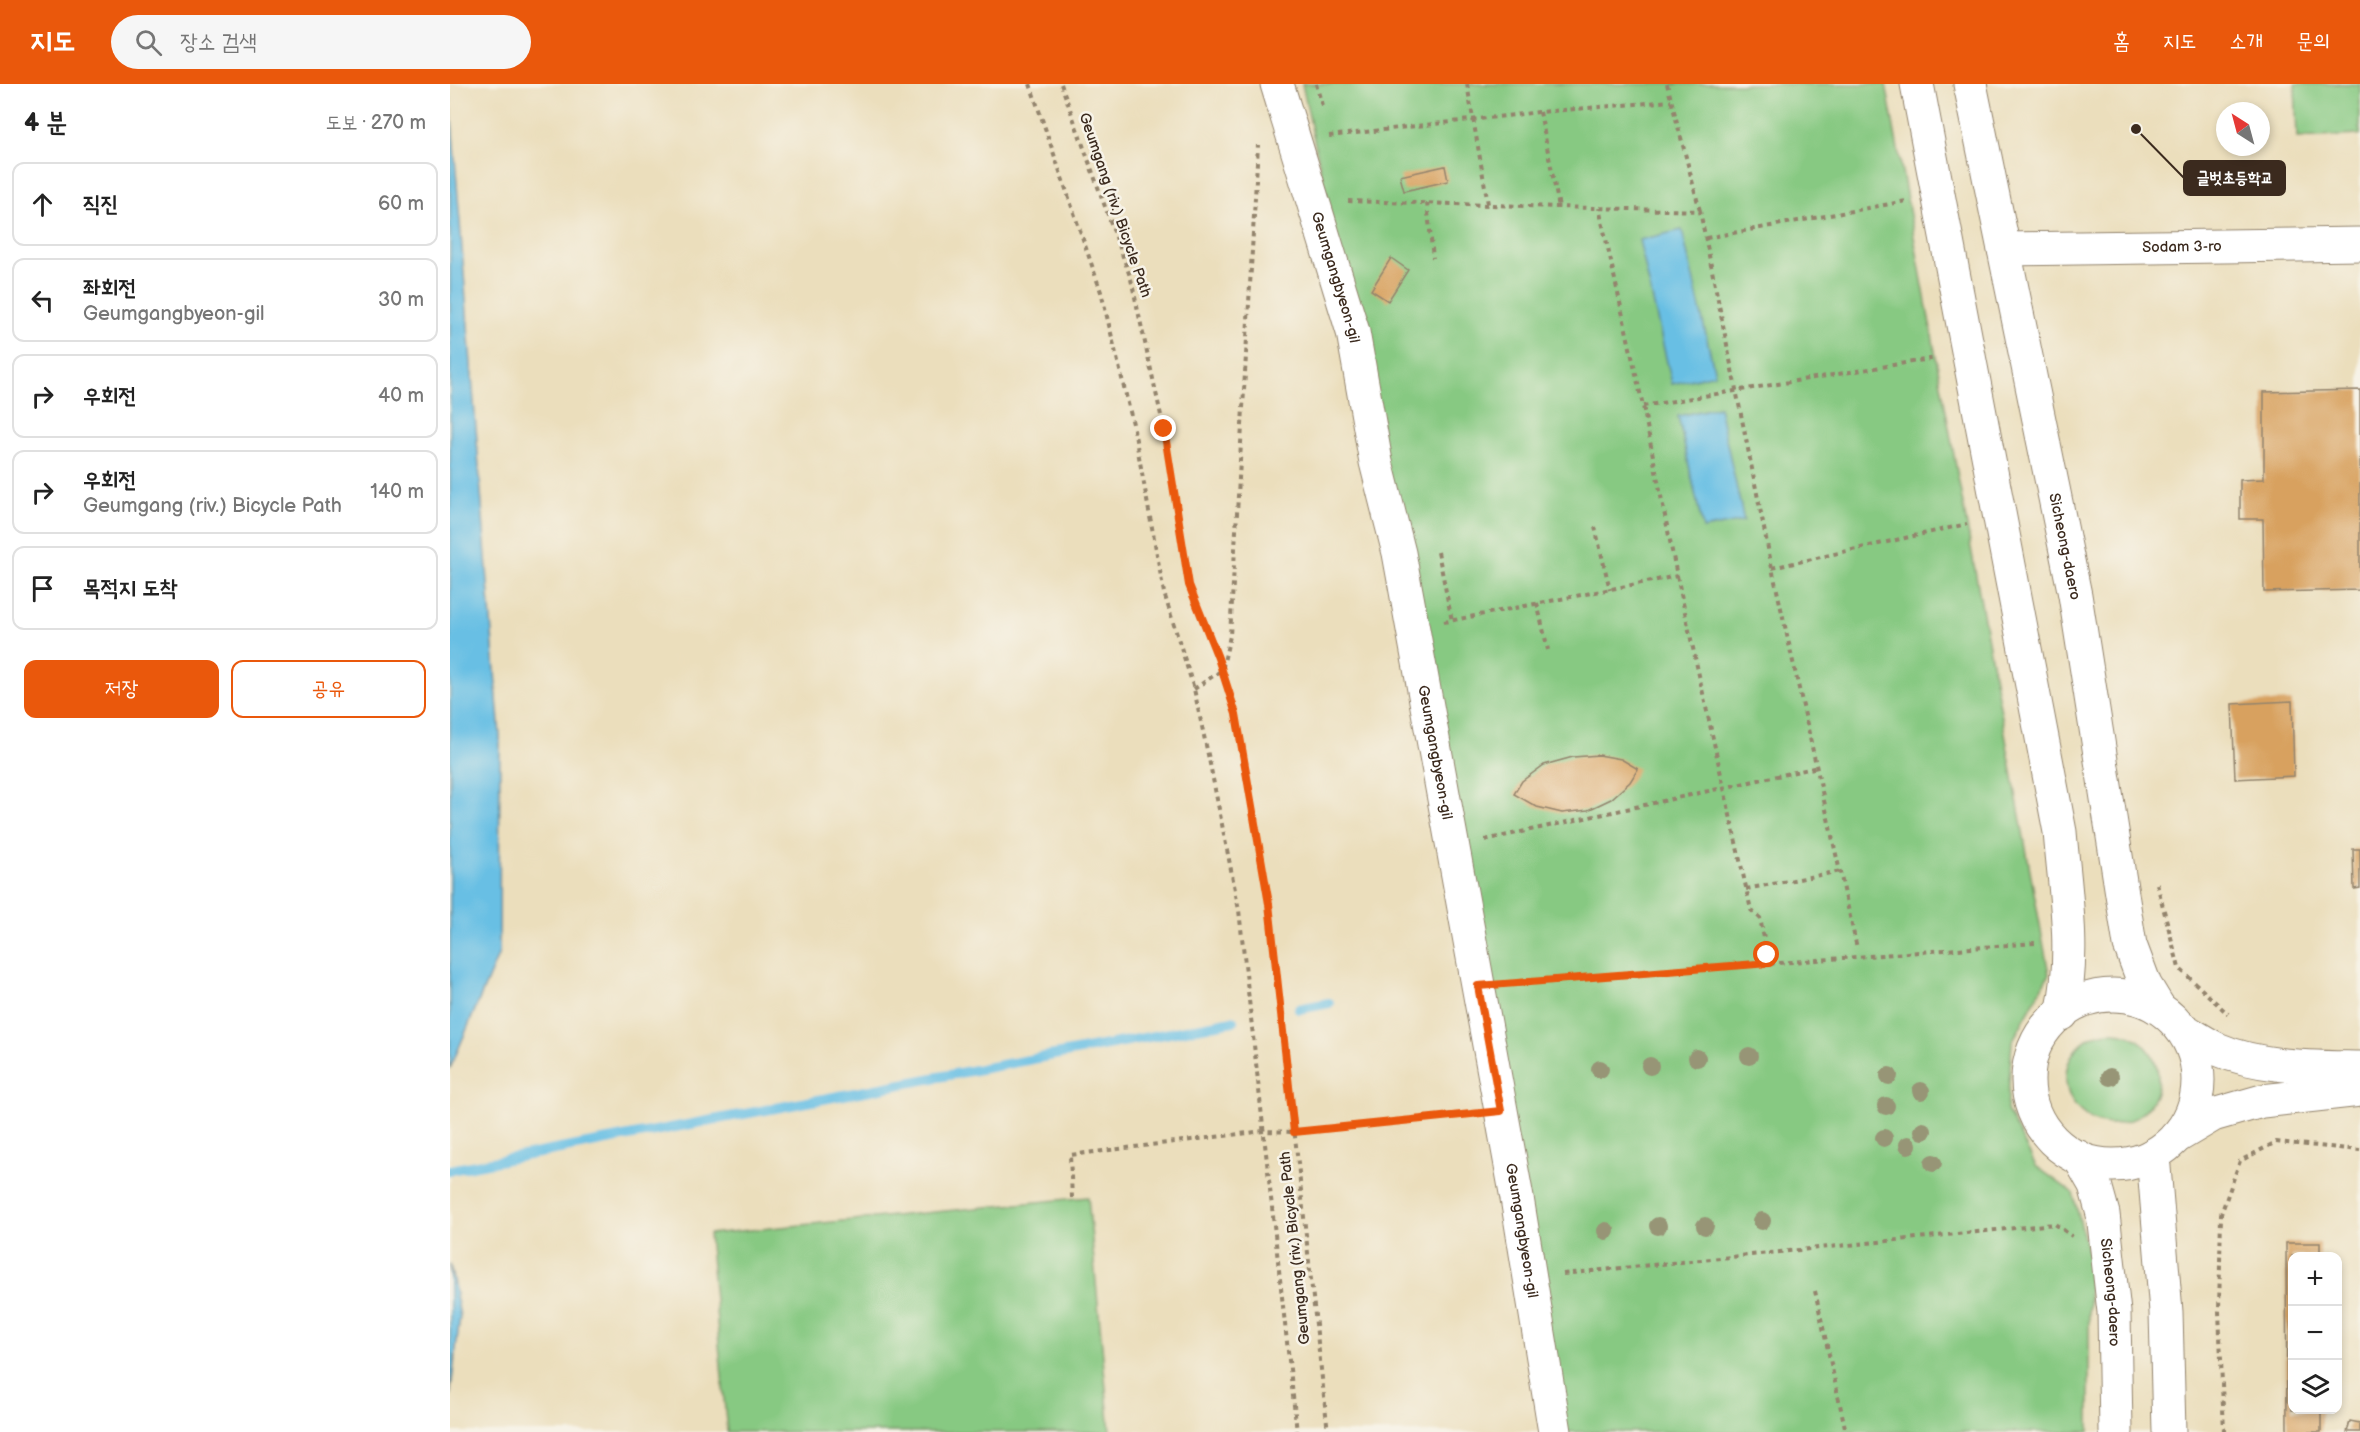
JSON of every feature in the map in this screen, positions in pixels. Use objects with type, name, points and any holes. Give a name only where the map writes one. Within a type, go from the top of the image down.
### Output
[{"type":"street","points":[[1917,84],[2060,832],[2069,940],[2069,985],[2062,1014]]},
{"type":"street","name":"Sicheong-daero","points":[[1970,84],[2075,595],[2130,945],[2145,985],[2170,1018]]},
{"type":"street","name":"Geumgangbyeon-gil","points":[[1279,92],[1353,332],[1376,462],[1399,553],[1501,1111],[1555,1432]]},
{"type":"street","name":"Sodam 3-ro","points":[[2004,249],[2360,244]]},
{"type":"street","points":[[2360,1068],[2255,1061],[2217,1049],[2132,996],[2102,995],[2074,1004],[2050,1023],[2034,1047],[2028,1077],[2032,1106],[2045,1132],[2068,1152],[2095,1163],[2125,1164],[2165,1146],[2213,1115],[2262,1101],[2360,1090]]},
{"type":"street","points":[[2169,1432],[2165,1146],[2192,1112],[2199,1083],[2195,1054],[2170,1018]]},
{"type":"street","name":"Sicheong-daero","points":[[2079,1157],[2095,1185],[2103,1214],[2114,1312],[2116,1432]]},
{"type":"path","points":[[1030,84],[1101,292],[1133,424],[1164,593],[1194,689],[1239,910],[1297,1432]]},
{"type":"path","name":"Geumgang (riv.) Bicycle Path","points":[[1061,84],[1131,279],[1164,429],[1189,585],[1222,670],[1236,714],[1269,904],[1328,1432]]},
{"type":"path","points":[[1467,84],[1488,204]]},
{"type":"path","points":[[1667,84],[1706,238],[1772,568],[1857,948]]},
{"type":"path","points":[[1194,689],[1222,670],[1230,636],[1259,139],[1279,92]]},
{"type":"path","points":[[1293,137],[1315,138],[1540,112],[1671,101]]},
{"type":"path","points":[[1540,112],[1559,207]]},
{"type":"path","points":[[1312,200],[1700,211]]},
{"type":"path","points":[[1706,238],[1911,200]]},
{"type":"path","points":[[1427,203],[1433,258]]},
{"type":"path","points":[[1599,208],[1746,889],[1751,910],[1760,918],[1769,963]]},
{"type":"path","points":[[1643,406],[1943,357]]},
{"type":"path","points":[[1772,568],[1972,523]]},
{"type":"path","points":[[1595,527],[1610,590]]},
{"type":"path","points":[[1437,552],[1452,621]]},
{"type":"path","points":[[1412,629],[1677,576]]},
{"type":"path","points":[[1537,603],[1548,650]]},
{"type":"path","points":[[1452,848],[1818,767]]},
{"type":"path","points":[[1746,889],[1841,871]]},
{"type":"path","points":[[2157,883],[2179,968],[2234,1019]]},
{"type":"path","points":[[1478,986],[2043,942]]},
{"type":"path","points":[[1072,1198],[1070,1155],[1264,1131],[1294,1132],[1501,1111]]},
{"type":"path","points":[[2224,1432],[2219,1311],[2221,1214],[2240,1161],[2276,1142],[2360,1150]]},
{"type":"path","points":[[1530,1278],[2055,1224]]},
{"type":"path","points":[[1815,1291],[1846,1432]]},
{"type":"green space","points":[[1302,84],[1886,84],[2049,974],[2012,1042],[2007,1110],[2036,1166],[2073,1193],[2089,1258],[2089,1432],[1561,1432],[1335,237]]},
{"type":"green space","points":[[2295,84],[2360,84],[2360,135],[2297,138]]},
{"type":"green space","points":[[2112,1032],[2130,1035],[2145,1045],[2155,1060],[2158,1078],[2155,1096],[2145,1111],[2130,1121],[2112,1124],[2094,1121],[2079,1111],[2069,1096],[2066,1078],[2069,1060],[2079,1045],[2094,1035]]},
{"type":"green space","points":[[1088,1197],[1110,1432],[727,1432],[709,1234]]},
{"type":"water","points":[[450,94],[500,736],[499,953],[450,1069]]},
{"type":"water","points":[[1682,230],[1715,374],[1672,384],[1639,240]]},
{"type":"water","points":[[1719,407],[1744,521],[1703,529],[1678,416]]},
{"type":"water","points":[[450,1264],[460,1316],[450,1398]]},
{"type":"building","points":[[1445,166],[1448,181],[1404,191],[1400,176]]},
{"type":"building","points":[[1391,258],[1408,270],[1388,301],[1371,290]]},
{"type":"building","points":[[2360,390],[2360,590],[2264,592],[2263,519],[2240,519],[2240,480],[2264,479],[2264,392]]},
{"type":"building","points":[[2292,701],[2294,776],[2235,779],[2232,704]]},
{"type":"building","points":[[1599,755],[1621,759],[1638,769],[1630,782],[1611,799],[1588,810],[1562,813],[1537,807],[1514,794],[1522,781],[1544,765],[1573,757]]},
{"type":"building","points":[[2353,849],[2360,849],[2360,888],[2354,889]]},
{"type":"building","points":[[2286,1243],[2320,1243],[2320,1252],[2288,1252],[2288,1414],[2321,1414],[2321,1432],[2287,1432]]},
{"type":"building","points":[[2350,1421],[2360,1423],[2360,1432],[2347,1432]]},
{"type":"waterway","points":[[1299,1009],[1329,1003]]},
{"type":"waterway","points":[[450,1170],[1233,1021]]},
{"type":"place","name":"글벗초등학교","points":[[2136,129]]},
{"type":"route","points":[[1164,429],[1189,585],[1218,658],[1236,714],[1269,904],[1294,1132],[1501,1111],[1478,986],[1769,963],[1767,955]]}]
